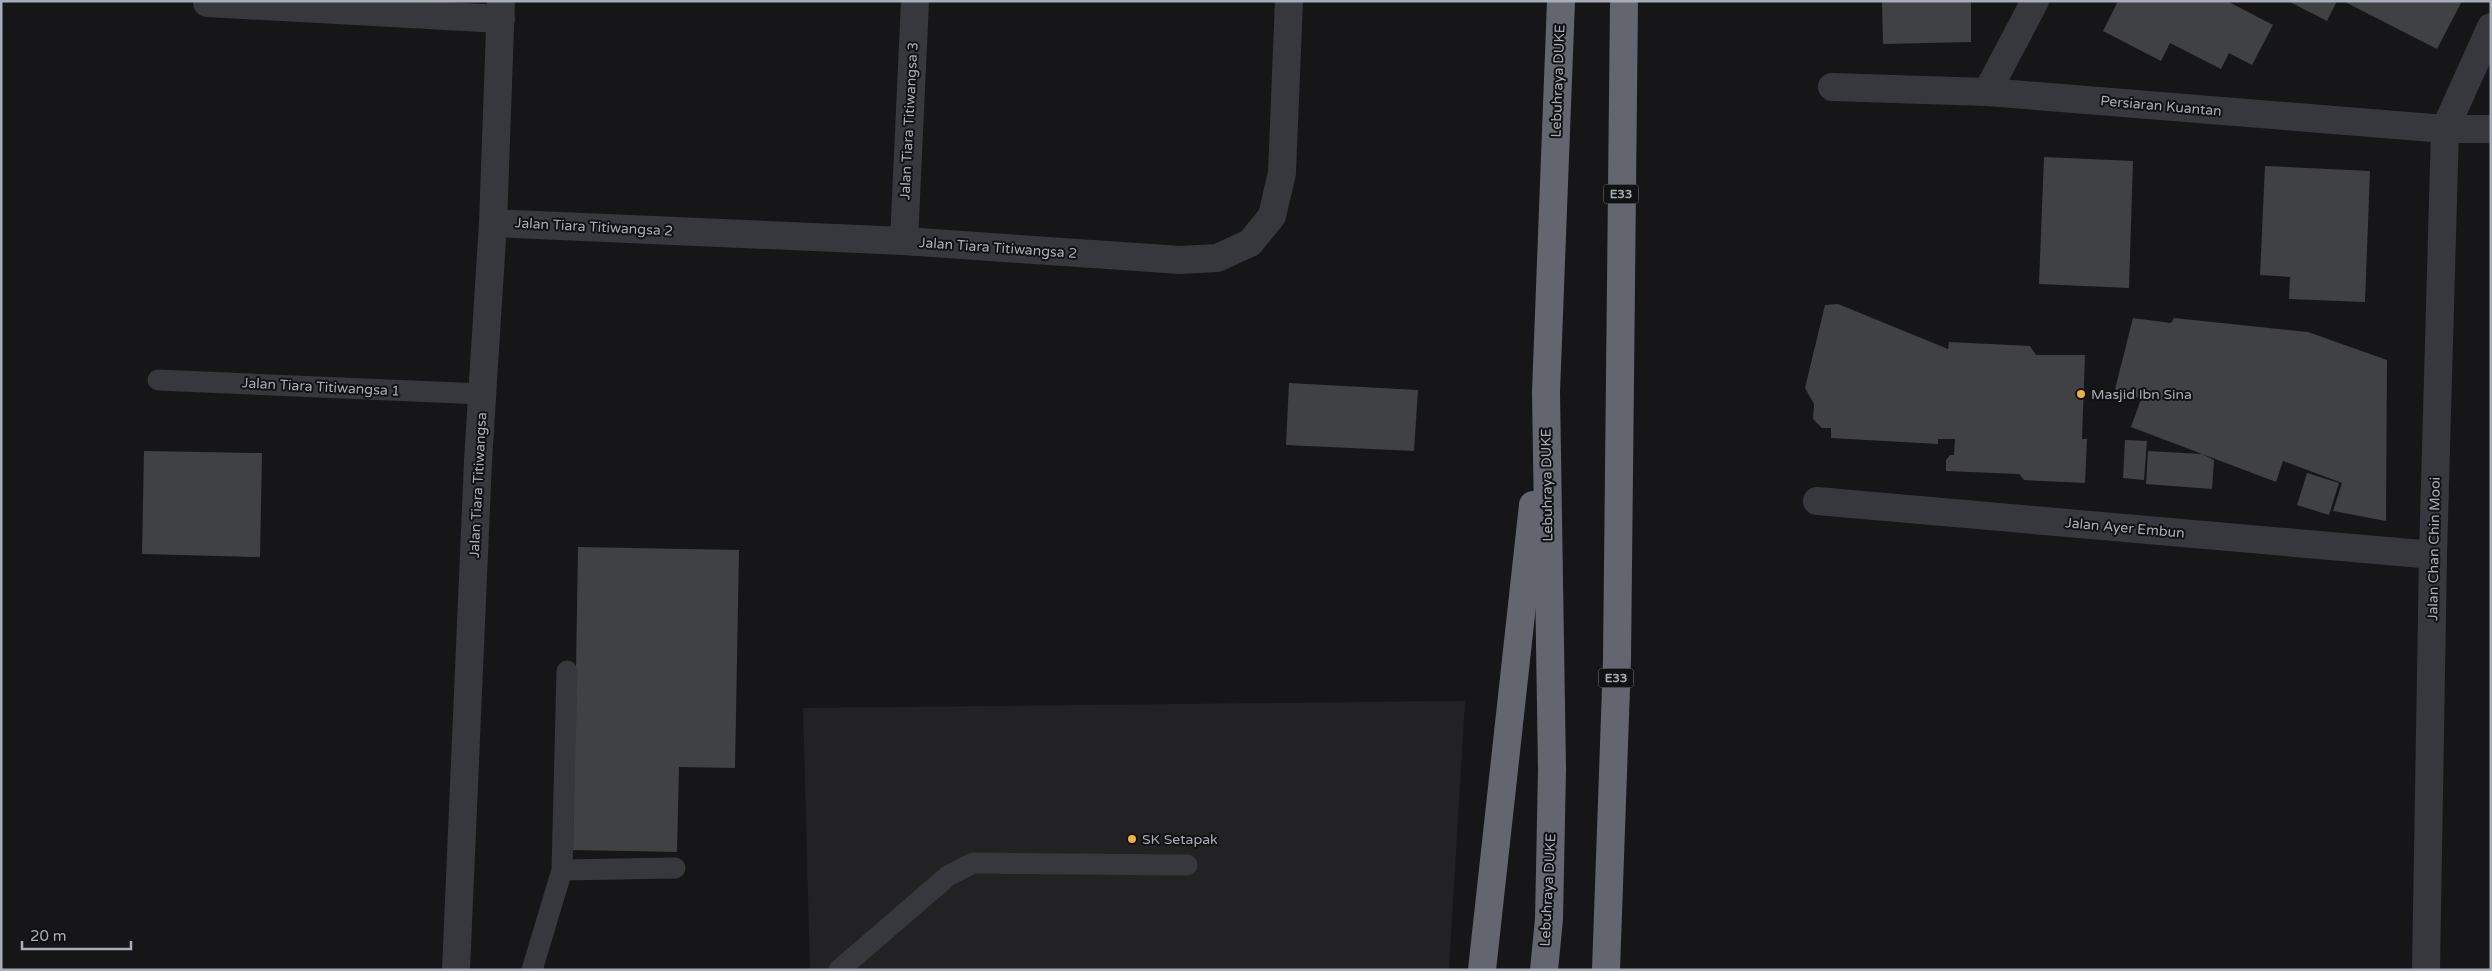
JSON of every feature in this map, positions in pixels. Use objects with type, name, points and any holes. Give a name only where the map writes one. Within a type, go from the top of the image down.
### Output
[{"type":"highway","name":"Lebuhraya DUKE","points":[[1544,970],[1548,919],[1552,768],[1546,392],[1561,1]]},
{"type":"highway","name":"E33","points":[[1606,970],[1617,660],[1618,387],[1624,1]]},
{"type":"highway","points":[[1482,970],[1546,392]]},
{"type":"street","name":"Jalan Tiara Titiwangsa 3","points":[[904,241],[915,1]]},
{"type":"street","name":"Jalan Tiara Titiwangsa 2","points":[[493,223],[904,241],[1180,260],[1218,258],[1250,243],[1272,216],[1282,173],[1289,1]]},
{"type":"street","points":[[1987,92],[2035,1]]},
{"type":"street","points":[[207,3],[501,10]]},
{"type":"street","name":"Jalan Tiara Titiwangsa","points":[[456,970],[478,461],[493,223],[501,10]]},
{"type":"street","points":[[2445,129],[2491,27]]},
{"type":"street","name":"Persiaran Kuantan","points":[[1832,87],[1987,92],[2445,129],[2491,129]]},
{"type":"street","name":"Jalan Chan Chin Mooi","points":[[2426,970],[2433,555],[2445,129]]},
{"type":"street","name":"Jalan Ayer Embun","points":[[1817,501],[2433,555]]},
{"type":"lane","name":"Jalan Tiara Titiwangsa 1","points":[[158,380],[483,394]]},
{"type":"lane","points":[[532,970],[562,870],[567,671]]},
{"type":"lane","points":[[839,970],[948,876],[973,863],[1187,865]]},
{"type":"lane","points":[[562,870],[675,868]]},
{"type":"shaded area","name":"SK Setapak","points":[[1465,701],[1449,970],[810,970],[803,708]]},
{"type":"building","points":[[1882,1],[1971,1],[1971,42],[1883,44]]},
{"type":"building","points":[[2118,1],[2227,1],[2273,25],[2252,65],[2229,53],[2221,69],[2170,43],[2161,61],[2103,31]]},
{"type":"building","points":[[2288,1],[2337,1],[2327,21]]},
{"type":"building","points":[[2343,1],[2462,1],[2437,49]]},
{"type":"building","points":[[2044,157],[2133,161],[2129,288],[2039,284]]},
{"type":"building","points":[[2265,166],[2370,171],[2365,302],[2289,299],[2290,277],[2260,275]]},
{"type":"building","points":[[1838,304],[1948,349],[1949,342],[2030,346],[2036,355],[2085,355],[2082,439],[2087,439],[2085,483],[2024,480],[2019,474],[1946,471],[1946,460],[1950,455],[1954,455],[1955,439],[1938,439],[1938,444],[1831,438],[1831,428],[1822,428],[1813,419],[1814,404],[1805,388],[1825,305]]},
{"type":"building","points":[[2133,318],[2171,323],[2174,318],[2308,332],[2387,360],[2386,521],[2333,511],[2342,483],[2283,461],[2276,482],[2131,427],[2141,399],[2115,389]]},
{"type":"building","points":[[1289,383],[1418,390],[1414,451],[1286,445]]},
{"type":"building","points":[[2125,440],[2147,441],[2144,480],[2123,478]]},
{"type":"building","points":[[144,451],[262,453],[260,557],[142,554]]},
{"type":"building","points":[[2148,451],[2202,454],[2214,460],[2212,489],[2146,484]]},
{"type":"building","points":[[2307,473],[2339,483],[2329,515],[2297,505]]},
{"type":"building","points":[[578,547],[739,550],[735,768],[679,767],[677,852],[573,850]]},
{"type":"place","name":"Masjid Ibn Sina","points":[[2081,394]]},
{"type":"place","name":"SK Setapak","points":[[1132,839]]}]
